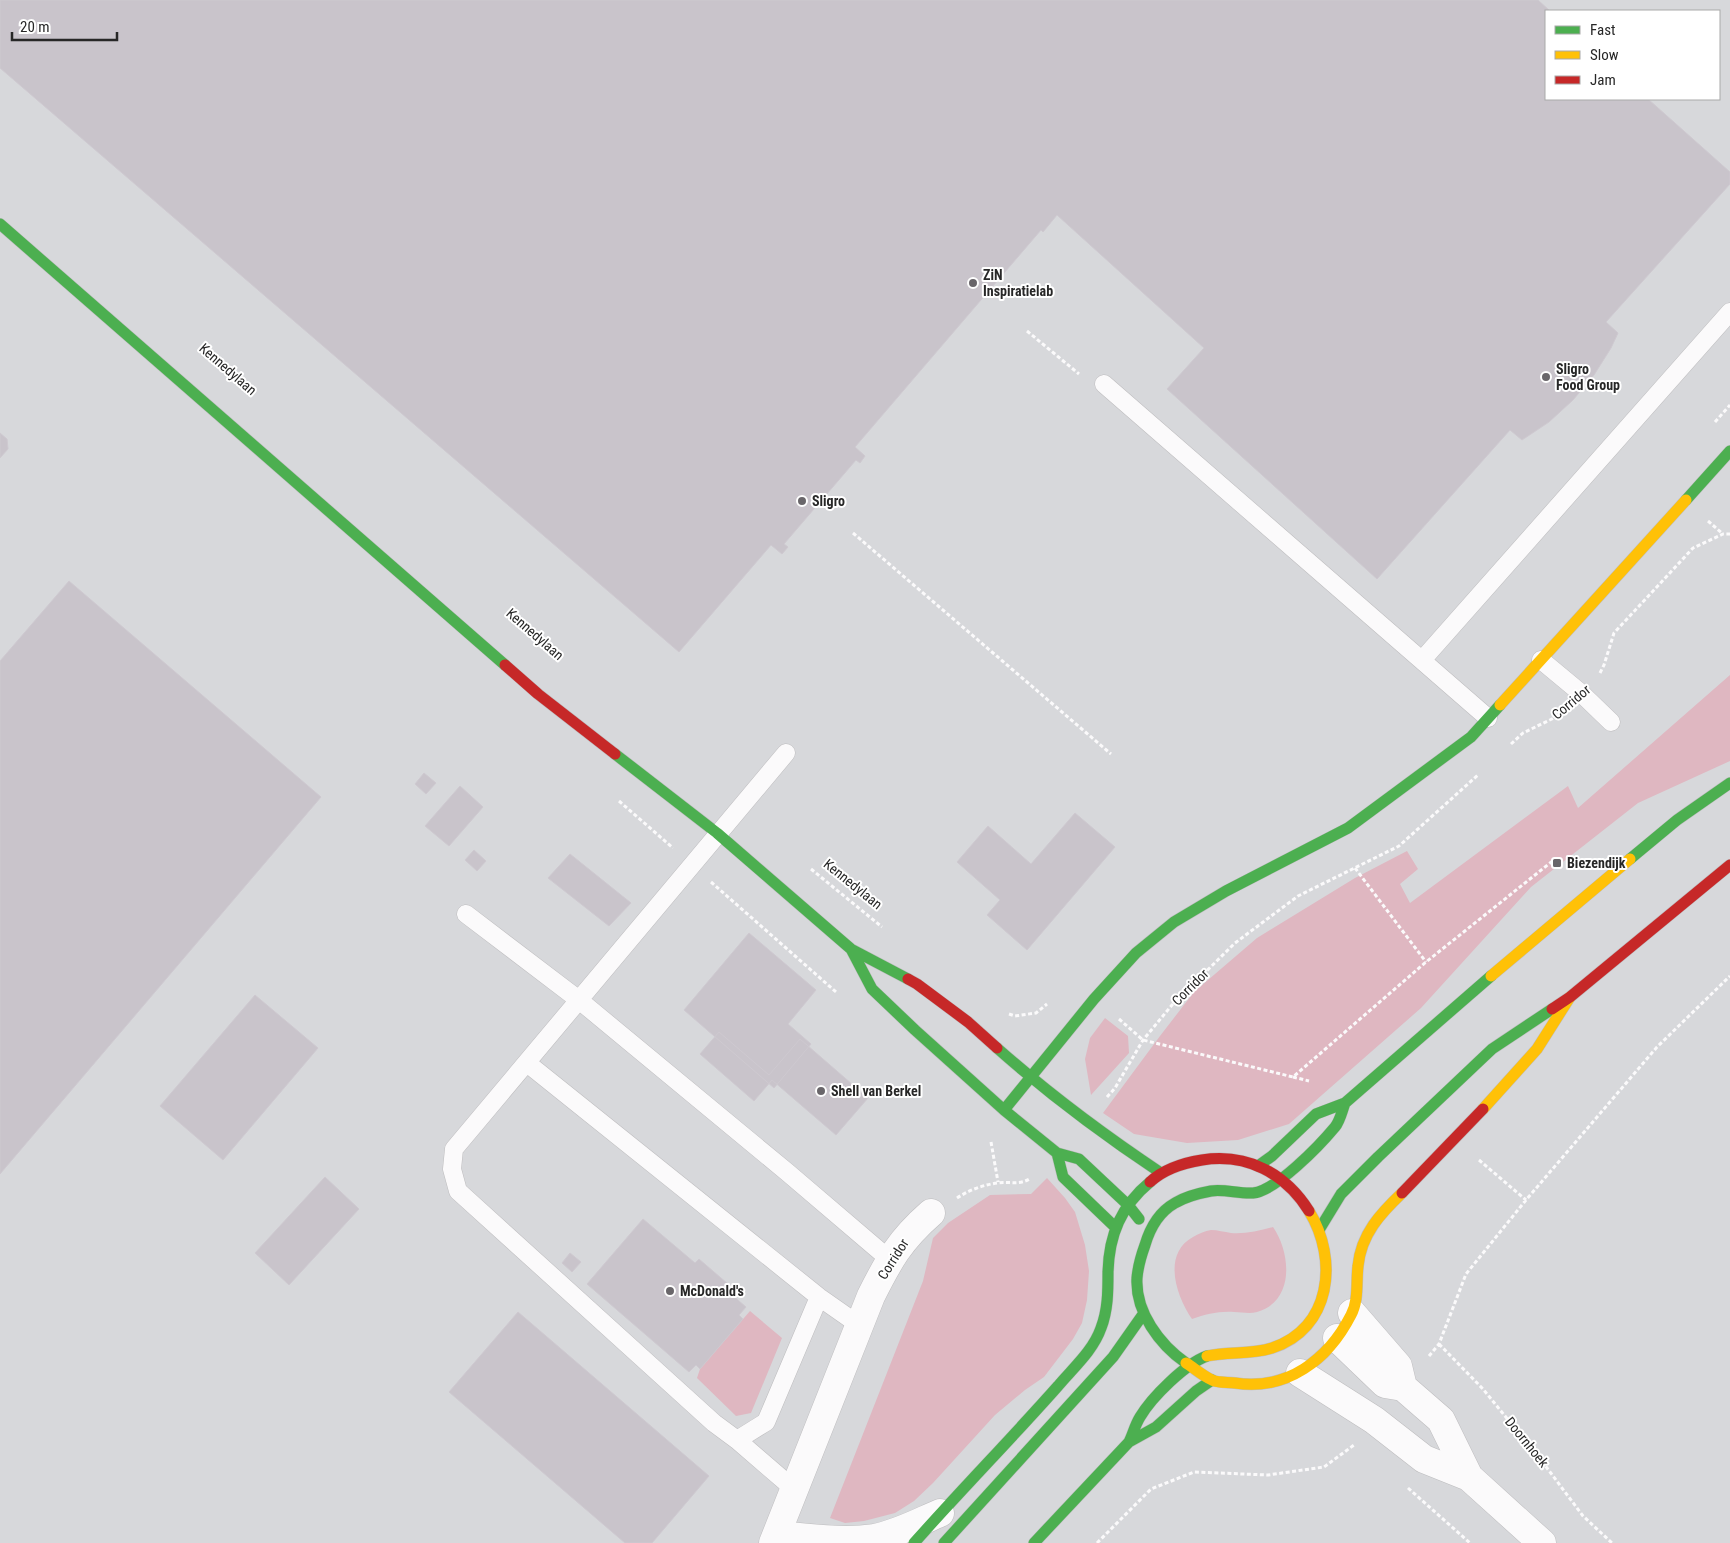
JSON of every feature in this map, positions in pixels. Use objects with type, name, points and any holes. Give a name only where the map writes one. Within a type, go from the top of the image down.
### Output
[{"type":"main road","points":[[0,224],[538,694],[717,833],[851,948],[917,984],[968,1022],[1031,1078],[1116,1143],[1161,1173]]},
{"type":"main road","points":[[1004,1110],[1078,1017],[1136,953],[1174,922],[1226,891],[1348,828],[1471,737],[1730,451]]},
{"type":"main road","points":[[1258,1166],[1272,1156],[1316,1114],[1345,1103],[1431,1026],[1587,894],[1677,820],[1730,783]]},
{"type":"main road","points":[[1319,1230],[1342,1194],[1378,1157],[1492,1049],[1570,997],[1730,865]]},
{"type":"main road","points":[[851,948],[872,989],[915,1030],[1004,1110],[1057,1153],[1080,1159],[1128,1205],[1149,1232]]},
{"type":"main road","points":[[1034,1543],[1129,1442],[1142,1414],[1174,1379],[1189,1366],[1212,1355],[1270,1350],[1297,1336],[1352,1313],[1358,1285],[1358,1264],[1365,1238],[1380,1214],[1509,1081],[1537,1049],[1570,997]]},
{"type":"main road","points":[[1281,1178],[1306,1206],[1319,1230],[1326,1263],[1323,1299],[1326,1324],[1323,1354],[1300,1373],[1278,1380],[1252,1386],[1212,1380],[1172,1353],[1160,1340],[1144,1313],[1139,1296],[1138,1263],[1149,1232],[1159,1216],[1175,1203],[1197,1195],[1212,1191],[1253,1193],[1265,1190],[1281,1178],[1295,1168],[1336,1126],[1345,1103]]},
{"type":"main road","points":[[1057,1153],[1063,1177],[1115,1227]]},
{"type":"main road","name":"Corridor","points":[[914,1543],[1041,1406],[1095,1341],[1104,1322],[1110,1243],[1115,1227],[1128,1205],[1143,1186],[1161,1173],[1185,1162],[1210,1158],[1234,1158],[1258,1166],[1281,1178]]},
{"type":"main road","points":[[944,1543],[1113,1357],[1144,1313]]},
{"type":"main road","points":[[1129,1442],[1156,1428],[1196,1391],[1212,1380]]},
{"type":"street","name":"Corridor","points":[[930,1213],[911,1231],[889,1259],[859,1325],[775,1539],[854,1540],[876,1537],[902,1530],[940,1513]]},
{"type":"street","points":[[1352,1313],[1398,1366],[1403,1387]]},
{"type":"street","points":[[1326,1324],[1385,1384],[1403,1387],[1441,1420],[1469,1477]]},
{"type":"street","points":[[1300,1373],[1374,1420],[1424,1460],[1469,1477],[1542,1543]]},
{"type":"lane","points":[[1423,659],[1730,312]]},
{"type":"lane","points":[[1104,384],[1423,659],[1488,718]]},
{"type":"lane","points":[[1541,660],[1582,694],[1611,722]]},
{"type":"lane","points":[[786,753],[454,1149],[452,1168],[458,1191],[714,1423],[737,1440],[795,1490]]},
{"type":"lane","points":[[466,914],[580,1000],[788,1172],[889,1259]]},
{"type":"lane","points":[[527,1063],[819,1296],[859,1325]]},
{"type":"lane","points":[[737,1440],[766,1422],[819,1296]]},
{"type":"path","points":[[1027,331],[1084,378]]},
{"type":"path","points":[[1712,425],[1730,405]]},
{"type":"path","points":[[853,533],[1111,754]]},
{"type":"path","name":"Corridor","points":[[1509,746],[1523,733],[1558,716],[1594,683],[1604,665],[1614,633],[1693,548],[1723,534],[1730,534]]},
{"type":"path","name":"Corridor","points":[[1087,1120],[1115,1088],[1143,1040],[1172,1005],[1234,943],[1298,896],[1399,846],[1481,772]]},
{"type":"path","points":[[1143,1040],[1293,1077],[1426,962],[1555,859],[1557,863]]},
{"type":"path","name":"Kennedylaan","points":[[805,864],[886,931]]},
{"type":"path","points":[[1355,868],[1426,962]]},
{"type":"path","points":[[1657,1047],[1730,976]]},
{"type":"path","points":[[1007,1013],[1015,1016],[1036,1013],[1050,1001]]},
{"type":"path","points":[[930,1213],[968,1191],[998,1182],[1024,1183],[1041,1172],[1057,1153]]},
{"type":"path","points":[[1478,1160],[1526,1200]]},
{"type":"path","name":"Doornhoek","points":[[1439,1344],[1484,1389],[1584,1516],[1612,1543]]},
{"type":"path","points":[[1404,1486],[1470,1543]]},
{"type":"shaded area","points":[[0,0],[1730,0],[1730,1543],[0,1543]]},
{"type":"shaded area","points":[[1730,675],[1730,761],[1638,803],[1531,887],[1421,1008],[1289,1124],[1238,1140],[1187,1143],[1134,1134],[1103,1113],[1194,992],[1257,938],[1355,878],[1407,851],[1418,869],[1400,884],[1410,903],[1568,786],[1578,808]]},
{"type":"shaded area","points":[[1105,1018],[1128,1036],[1129,1053],[1091,1095],[1085,1059],[1090,1038]]},
{"type":"shaded area","points":[[1047,1178],[1075,1212],[1085,1245],[1089,1271],[1087,1300],[1082,1323],[1073,1339],[1044,1377],[995,1415],[914,1501],[895,1513],[864,1521],[845,1523],[830,1518],[923,1281],[933,1238],[948,1223],[990,1195],[1031,1194]]},
{"type":"shaded area","points":[[1273,1227],[1279,1238],[1286,1262],[1284,1287],[1278,1298],[1269,1306],[1257,1312],[1218,1312],[1192,1319],[1181,1299],[1175,1276],[1175,1264],[1183,1244],[1195,1236],[1211,1230],[1242,1233]]},
{"type":"shaded area","points":[[750,1311],[782,1338],[751,1413],[736,1416],[697,1378],[700,1369]]},
{"type":"building","points":[[0,0],[1538,0],[1549,10],[1545,10],[1545,100],[1649,100],[1730,172],[1730,184],[1606,322],[1618,333],[1594,375],[1573,400],[1549,422],[1522,440],[1510,430],[1377,579],[1167,389],[1204,348],[1057,215],[1043,232],[1041,230],[855,447],[865,456],[860,463],[856,460],[784,544],[788,547],[782,554],[771,545],[679,652],[0,68]]},
{"type":"building","points":[[0,433],[7,439],[8,449],[0,458]]},
{"type":"building","points":[[69,581],[321,797],[0,1174],[0,661]]},
{"type":"building","points":[[424,773],[436,783],[426,794],[415,784]]},
{"type":"building","points":[[460,786],[483,807],[449,846],[425,826]]},
{"type":"building","points":[[1075,813],[1115,847],[1027,950],[987,915],[1000,900],[957,862],[988,826],[1031,864]]},
{"type":"building","points":[[474,850],[486,861],[477,871],[465,860]]},
{"type":"building","points":[[570,854],[631,903],[609,926],[548,878]]},
{"type":"building","points":[[749,933],[816,990],[788,1024],[811,1044],[774,1088],[684,1010]]},
{"type":"building","points":[[255,995],[318,1048],[223,1160],[160,1106]]},
{"type":"building","points":[[719,1032],[769,1075],[800,1039],[868,1098],[836,1135],[772,1080],[754,1101],[700,1054]]},
{"type":"building","points":[[325,1177],[359,1209],[289,1285],[255,1253]]},
{"type":"building","points":[[643,1219],[695,1263],[699,1259],[728,1284],[724,1288],[746,1307],[739,1315],[743,1319],[700,1369],[696,1365],[689,1372],[587,1284]]},
{"type":"building","points":[[570,1253],[581,1262],[572,1272],[562,1263]]},
{"type":"building","points":[[518,1312],[709,1476],[652,1543],[625,1543],[449,1392]]},
{"type":"traffic: fast","points":[[0,224],[505,665]]},
{"type":"traffic: fast","points":[[1686,500],[1730,451]]},
{"type":"traffic: fast","points":[[1004,1110],[1094,999],[1136,953],[1174,922],[1226,891],[1348,828],[1471,737],[1500,705]]},
{"type":"traffic: fast","points":[[615,754],[717,833],[851,949],[908,979]]},
{"type":"traffic: fast","points":[[1630,859],[1677,820],[1730,783]]},
{"type":"traffic: fast","points":[[851,949],[872,989],[915,1030],[1004,1110],[1057,1153],[1079,1159],[1128,1205],[1139,1219]]},
{"type":"traffic: fast","points":[[1258,1166],[1272,1156],[1316,1114],[1345,1103],[1491,976]]},
{"type":"traffic: fast","points":[[1319,1230],[1341,1194],[1378,1157],[1492,1049],[1552,1009]]},
{"type":"traffic: fast","points":[[997,1048],[1077,1114],[1161,1173]]},
{"type":"traffic: fast","points":[[1186,1363],[1176,1356],[1159,1337],[1151,1326],[1140,1303],[1137,1291],[1137,1278],[1140,1261],[1152,1227],[1169,1207],[1193,1196],[1216,1191],[1253,1193],[1273,1184],[1297,1166],[1328,1135],[1338,1122],[1345,1103]]},
{"type":"traffic: fast","points":[[1057,1153],[1063,1177],[1115,1227]]},
{"type":"traffic: fast","points":[[914,1543],[1040,1406],[1093,1344],[1105,1314],[1109,1258],[1118,1222],[1131,1201],[1150,1182]]},
{"type":"traffic: fast","points":[[944,1543],[1113,1357],[1144,1313]]},
{"type":"traffic: fast","points":[[1129,1442],[1145,1409],[1161,1391],[1189,1366],[1207,1356]]},
{"type":"traffic: fast","points":[[1034,1543],[1129,1442],[1156,1427],[1196,1391],[1212,1380]]},
{"type":"traffic: slow","points":[[1500,705],[1686,500]]},
{"type":"traffic: slow","points":[[1491,976],[1630,859]]},
{"type":"traffic: slow","points":[[1483,1109],[1537,1049],[1570,997]]},
{"type":"traffic: slow","points":[[1186,1363],[1214,1381],[1254,1384],[1272,1382],[1288,1377],[1304,1369],[1318,1358],[1342,1331],[1354,1309],[1360,1254],[1368,1234],[1380,1216],[1402,1193]]},
{"type":"traffic: slow","points":[[1207,1356],[1256,1352],[1272,1348],[1292,1339],[1307,1325],[1318,1309],[1324,1291],[1326,1271],[1324,1250],[1318,1230],[1309,1211]]},
{"type":"traffic: jam","points":[[505,665],[538,694],[615,754]]},
{"type":"traffic: jam","points":[[1552,1009],[1570,997],[1730,865]]},
{"type":"traffic: jam","points":[[908,979],[968,1022],[997,1048]]},
{"type":"traffic: jam","points":[[1402,1193],[1483,1109]]},
{"type":"traffic: jam","points":[[1150,1182],[1168,1170],[1188,1163],[1202,1160],[1234,1160],[1249,1163],[1276,1176],[1288,1186],[1309,1211]]},
{"type":"place","name":"ZiN Inspiratielab","points":[[973,283]]},
{"type":"place","name":"Sligro Food Group","points":[[1546,377]]},
{"type":"place","name":"Sligro","points":[[802,501]]},
{"type":"place","name":"Biezendijk","points":[[1557,863]]},
{"type":"place","name":"Shell van Berkel","points":[[821,1091]]},
{"type":"place","name":"McDonald's","points":[[670,1291]]}]
